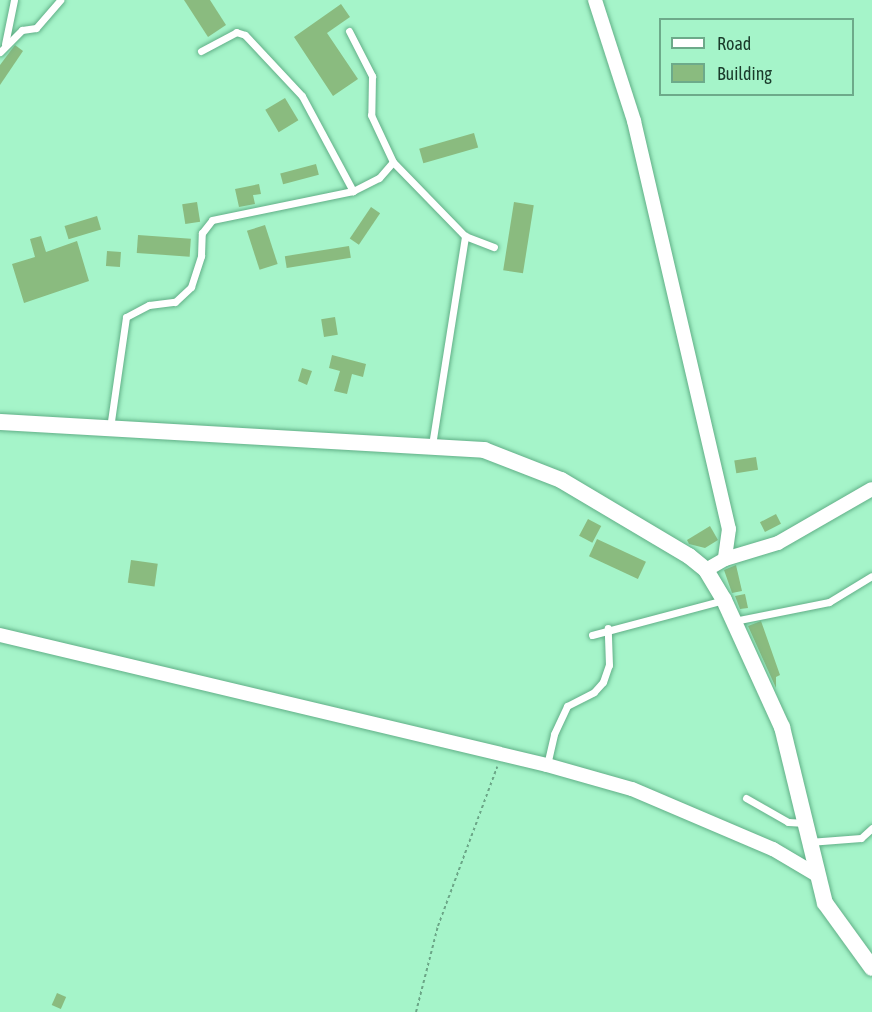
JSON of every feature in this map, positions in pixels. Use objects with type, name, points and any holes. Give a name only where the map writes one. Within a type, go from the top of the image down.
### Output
[{"type":"street","points":[[596,0],[634,121],[675,290],[735,557]]},
{"type":"street","points":[[0,422],[432,445],[484,450],[561,480],[689,556],[706,570],[724,600],[782,727],[825,903],[872,968]]},
{"type":"street","points":[[706,570],[735,557],[778,543],[872,489]]},
{"type":"street","points":[[0,635],[502,754],[632,789],[773,849],[817,875]]},
{"type":"lane","points":[[5,44],[14,0]]},
{"type":"lane","points":[[0,52],[5,44],[22,30],[36,28],[60,0]]},
{"type":"lane","points":[[349,31],[372,76],[370,115],[393,162],[465,236],[494,247]]},
{"type":"lane","points":[[201,51],[236,32],[245,35],[302,96],[353,191]]},
{"type":"lane","points":[[110,428],[126,318],[149,305],[175,302],[191,287],[201,256],[202,234],[212,220],[353,191],[379,178],[393,162]]},
{"type":"lane","points":[[432,445],[465,236]]},
{"type":"lane","points":[[734,621],[830,602],[872,576]]},
{"type":"lane","points":[[592,635],[608,628],[724,600]]},
{"type":"lane","points":[[547,765],[554,734],[567,706],[594,692],[603,682],[609,665],[608,628]]},
{"type":"lane","points":[[746,798],[788,822],[805,823]]},
{"type":"lane","points":[[809,842],[841,836],[861,838],[872,828]]},
{"type":"path","points":[[416,1012],[438,926],[502,754]]},
{"type":"building","points":[[184,0],[210,0],[226,25],[208,37]]},
{"type":"building","points":[[341,4],[350,17],[327,33],[358,79],[333,96],[294,37]]},
{"type":"building","points":[[15,45],[23,51],[0,85],[0,65]]},
{"type":"building","points":[[285,98],[298,120],[279,132],[265,110]]},
{"type":"building","points":[[474,133],[478,147],[423,163],[419,149]]},
{"type":"building","points":[[316,164],[319,175],[283,184],[280,174]]},
{"type":"building","points":[[259,184],[261,194],[253,195],[255,204],[239,207],[235,189]]},
{"type":"building","points":[[197,202],[200,222],[185,224],[182,204]]},
{"type":"building","points":[[514,202],[534,205],[523,273],[503,270]]},
{"type":"building","points":[[371,207],[380,213],[359,245],[350,239]]},
{"type":"building","points":[[97,216],[101,229],[69,239],[64,226]]},
{"type":"building","points":[[265,225],[278,264],[260,270],[247,231]]},
{"type":"building","points":[[138,235],[191,239],[190,257],[137,253]]},
{"type":"building","points":[[41,236],[46,252],[77,241],[89,281],[24,303],[12,264],[35,257],[30,239]]},
{"type":"building","points":[[349,246],[351,258],[287,268],[285,256]]},
{"type":"building","points":[[107,251],[121,252],[120,267],[106,266]]},
{"type":"building","points":[[335,317],[338,335],[324,337],[321,319]]},
{"type":"building","points":[[332,355],[366,364],[363,377],[352,374],[347,394],[334,391],[340,371],[329,368]]},
{"type":"building","points":[[302,368],[312,371],[307,385],[298,381]]},
{"type":"building","points":[[756,457],[758,470],[736,473],[734,460]]},
{"type":"building","points":[[776,514],[781,524],[765,532],[760,522]]},
{"type":"building","points":[[588,519],[601,526],[592,543],[579,536]]},
{"type":"building","points":[[710,526],[718,540],[705,548],[689,544],[687,540]]},
{"type":"building","points":[[597,539],[646,562],[638,579],[589,556]]},
{"type":"building","points":[[131,560],[158,564],[155,587],[128,583]]},
{"type":"building","points":[[736,565],[742,591],[732,593],[724,570]]},
{"type":"building","points":[[745,594],[748,608],[740,609],[735,596]]},
{"type":"building","points":[[761,621],[780,675],[776,677],[776,688],[748,626]]},
{"type":"building","points":[[57,993],[66,997],[61,1009],[52,1005]]}]
